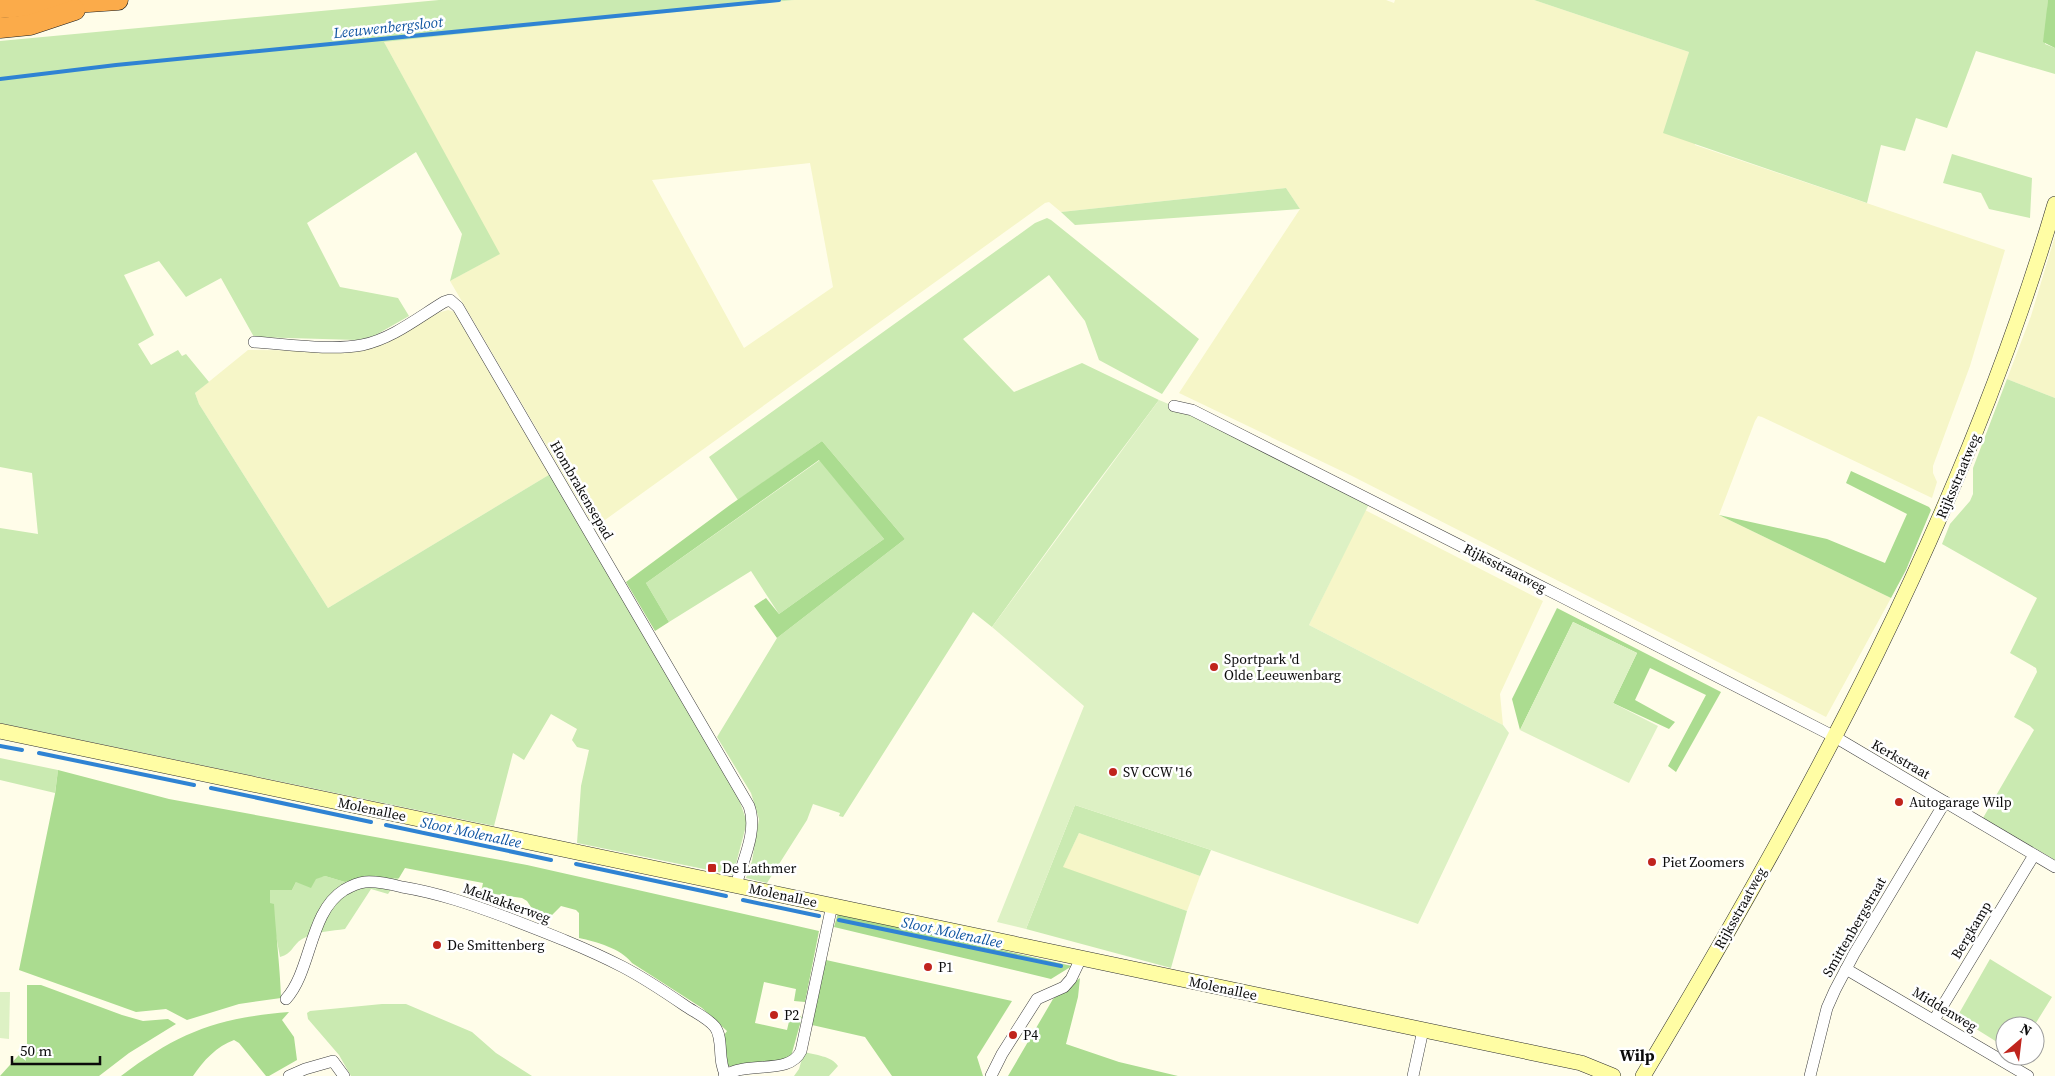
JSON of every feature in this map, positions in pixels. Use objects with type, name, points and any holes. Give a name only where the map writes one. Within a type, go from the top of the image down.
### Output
[{"type":"highway","points":[[0,8],[110,1]]},
{"type":"highway","points":[[0,28],[30,25],[110,1]]},
{"type":"main road","name":"Rijksstraatweg","points":[[1647,1075],[1834,738],[1907,591],[1951,495],[2011,343],[2055,204]]},
{"type":"main road","name":"Molenallee","points":[[0,731],[1581,1063],[1613,1076]]},
{"type":"street","name":"Hombrakensepad","points":[[254,342],[337,347],[363,345],[388,336],[444,302],[450,300],[458,307],[749,806],[752,814],[751,834],[736,885]]},
{"type":"street","name":"Rijksstraatweg","points":[[1174,406],[1200,414],[1560,596],[1834,738]]},
{"type":"street","name":"Kerkstraat","points":[[1834,738],[2055,867]]},
{"type":"street","name":"Smittenbergstraat","points":[[1810,1076],[1827,1008],[1846,968],[1945,802]]},
{"type":"street","name":"Bergkamp","points":[[1934,1020],[2034,855]]},
{"type":"street","name":"Melkakkerweg","points":[[286,999],[295,987],[317,928],[328,906],[341,892],[354,884],[372,882],[419,889],[467,903],[567,941],[625,968],[678,1001],[716,1028],[725,1075]]},
{"type":"street","name":"Molenallee","points":[[725,1075],[736,1072],[776,1075],[789,1070],[796,1062],[801,1051],[832,905]]},
{"type":"street","points":[[991,1076],[1002,1054],[1037,999],[1064,987],[1071,979],[1081,958]]},
{"type":"street","name":"Middenweg","points":[[1846,968],[2028,1076]]},
{"type":"street","points":[[1413,1076],[1424,1030]]},
{"type":"street","points":[[289,1076],[312,1066],[333,1061],[344,1076]]},
{"type":"green space","points":[[439,0],[794,0],[384,42],[500,254],[450,281],[462,234],[416,152],[307,223],[340,287],[398,298],[409,316],[374,336],[357,340],[254,337],[221,278],[186,297],[159,261],[124,275],[154,335],[138,344],[151,365],[178,350],[182,356],[186,354],[209,382],[195,393],[199,404],[328,608],[552,473],[737,794],[747,822],[733,875],[577,843],[581,786],[589,750],[577,747],[572,740],[577,729],[551,714],[524,760],[513,753],[494,826],[0,723],[0,528],[38,534],[32,473],[0,467],[0,41]]},
{"type":"green space","points":[[794,0],[1386,0],[1394,3],[1395,0],[1534,0],[1689,52],[1685,66],[1695,145],[2005,250],[1970,366],[1933,466],[1933,473],[1937,482],[1932,498],[1762,417],[1758,416],[1755,421],[1719,515],[1891,598],[1826,717],[1352,476],[1179,393],[1300,209],[1286,188],[1061,212],[1049,202],[1045,203],[598,525],[593,525],[450,281],[499,254],[384,42]],"holes":[[[810,163],[833,287],[744,348],[652,180]]]},
{"type":"green space","points":[[1534,0],[2048,0],[2045,44],[2055,48],[2055,74],[1976,51],[1947,128],[1916,118],[1905,151],[1881,145],[1867,203],[1663,133],[1689,52]]},
{"type":"green space","points":[[2048,0],[2055,0],[2055,48],[2043,42]]},
{"type":"green space","points":[[1952,154],[2032,178],[2030,218],[1989,209],[1981,193],[1943,183]]},
{"type":"green space","points":[[1286,188],[1300,209],[1075,225],[1061,212]]},
{"type":"green space","points":[[1047,218],[1199,339],[1162,394],[1099,360],[1085,321],[1049,275],[963,339],[1014,392],[1082,363],[1159,400],[992,627],[973,612],[843,817],[839,816],[840,813],[813,804],[807,820],[767,883],[746,878],[752,861],[759,819],[751,793],[717,737],[777,638],[905,539],[822,441],[738,500],[709,457],[1035,223]]},
{"type":"green space","points":[[2055,236],[2055,398],[2007,379],[2031,316]]},
{"type":"green space","points":[[448,310],[455,312],[552,473],[328,608],[199,404],[195,393],[248,350],[362,351],[390,341],[437,313]]},
{"type":"green space","points":[[2007,379],[2055,398],[2055,860],[1983,818],[2034,730],[2014,717],[2037,672],[2036,668],[2010,653],[2037,598],[1942,544],[1950,524],[1970,501],[1973,494],[1973,468]]},
{"type":"green space","name":"Sportpark 'd Olde Leeuwenbarg","points":[[1159,400],[1190,413],[1369,504],[1309,625],[1503,725],[1509,733],[1418,924],[1211,850],[1075,805],[1026,929],[997,922],[1084,706],[992,627]]},
{"type":"green space","points":[[822,441],[905,539],[777,638],[754,606],[766,598],[779,614],[884,539],[819,460],[646,583],[669,622],[655,631],[626,582],[730,505]]},
{"type":"green space","points":[[820,460],[884,539],[779,614],[751,571],[669,622],[646,583]]},
{"type":"green space","points":[[1851,471],[1929,507],[1931,510],[1906,570],[1891,598],[1719,515],[1827,539],[1885,563],[1907,514],[1846,483]]},
{"type":"green space","points":[[1365,510],[1543,601],[1500,694],[1503,725],[1309,625]]},
{"type":"green space","points":[[1557,608],[1721,692],[1676,772],[1668,766],[1706,695],[1650,668],[1635,700],[1675,722],[1669,729],[1613,703],[1637,653],[1573,622],[1520,730],[1512,699]]},
{"type":"green space","points":[[1573,622],[1637,653],[1613,703],[1658,726],[1629,783],[1520,730]]},
{"type":"green space","points":[[0,758],[58,770],[55,793],[0,780]]},
{"type":"green space","points":[[58,770],[169,799],[527,865],[819,931],[805,1002],[794,1001],[796,989],[764,982],[755,1023],[787,1030],[791,1013],[802,1017],[790,1060],[744,1066],[725,1066],[718,1044],[727,1031],[702,1008],[632,963],[621,953],[601,944],[579,938],[579,913],[576,910],[561,906],[552,915],[535,913],[527,901],[522,898],[481,892],[483,883],[405,868],[399,878],[362,879],[345,882],[325,876],[316,879],[311,888],[296,882],[292,890],[270,890],[270,903],[274,904],[281,998],[239,1004],[187,1020],[166,1009],[136,1012],[19,970],[55,794]]},
{"type":"green space","points":[[1075,805],[1211,850],[1200,876],[1079,833],[1063,867],[1187,911],[1171,968],[1026,929]]},
{"type":"green space","points":[[1079,833],[1200,876],[1187,911],[1062,868]]},
{"type":"green space","points":[[325,876],[345,882],[362,879],[399,878],[388,894],[371,889],[345,929],[309,936],[300,940],[288,953],[280,957],[270,904],[270,890],[292,890],[296,882]]},
{"type":"green space","points":[[838,913],[1072,966],[1051,979],[834,927]]},
{"type":"green space","points":[[1990,959],[2052,997],[2040,1016],[1995,1016],[1995,1041],[1957,1017]]},
{"type":"green space","points":[[826,960],[1012,1001],[977,1057],[983,1076],[892,1076],[865,1037],[812,1025]]},
{"type":"green space","points":[[1080,978],[1078,997],[1066,1044],[1119,1062],[1178,1076],[1008,1076],[1053,999]]},
{"type":"green space","points":[[27,985],[41,985],[143,1021],[168,1019],[176,1024],[129,1053],[99,1076],[0,1076],[27,1046]]},
{"type":"green space","points":[[0,992],[10,992],[9,1039],[0,1038]]},
{"type":"green space","points":[[382,1004],[406,1004],[472,1032],[496,1053],[532,1076],[351,1076],[339,1055],[308,1019],[307,1013],[310,1011]]},
{"type":"green space","points":[[289,1012],[282,1020],[294,1037],[297,1060],[269,1076],[266,1076],[239,1043],[234,1040],[222,1046],[211,1055],[193,1076],[121,1076],[162,1048],[200,1030],[241,1018]]},
{"type":"green space","points":[[804,1052],[828,1058],[838,1066],[829,1076],[794,1076],[799,1069]]},
{"type":"waterway","name":"Leeuwenbergsloot","points":[[0,79],[116,65],[779,0]]},
{"type":"waterway","name":"Sloot Molenallee","points":[[0,746],[22,750]]},
{"type":"waterway","name":"Sloot Molenallee","points":[[39,753],[194,785]]},
{"type":"waterway","name":"Sloot Molenallee","points":[[211,788],[371,822]]},
{"type":"waterway","name":"Sloot Molenallee","points":[[386,825],[551,860]]},
{"type":"waterway","name":"Sloot Molenallee","points":[[576,864],[726,896]]},
{"type":"waterway","name":"Sloot Molenallee","points":[[743,900],[819,916]]},
{"type":"waterway","name":"Sloot Molenallee","points":[[839,920],[1061,966]]},
{"type":"place","name":"Sportpark 'd Olde Leeuwenbarg","points":[[1214,667]]},
{"type":"place","name":"SV CCW '16","points":[[1113,772]]},
{"type":"place","name":"Autogarage Wilp","points":[[1899,802]]},
{"type":"place","name":"Piet Zoomers","points":[[1652,862]]},
{"type":"place","name":"De Lathmer","points":[[712,868]]},
{"type":"place","name":"De Smittenberg","points":[[437,945]]},
{"type":"place","name":"P1","points":[[928,967]]},
{"type":"place","name":"P2","points":[[774,1015]]},
{"type":"place","name":"P4","points":[[1013,1035]]},
{"type":"district","name":"Wilp","points":[[1637,1055]]}]
